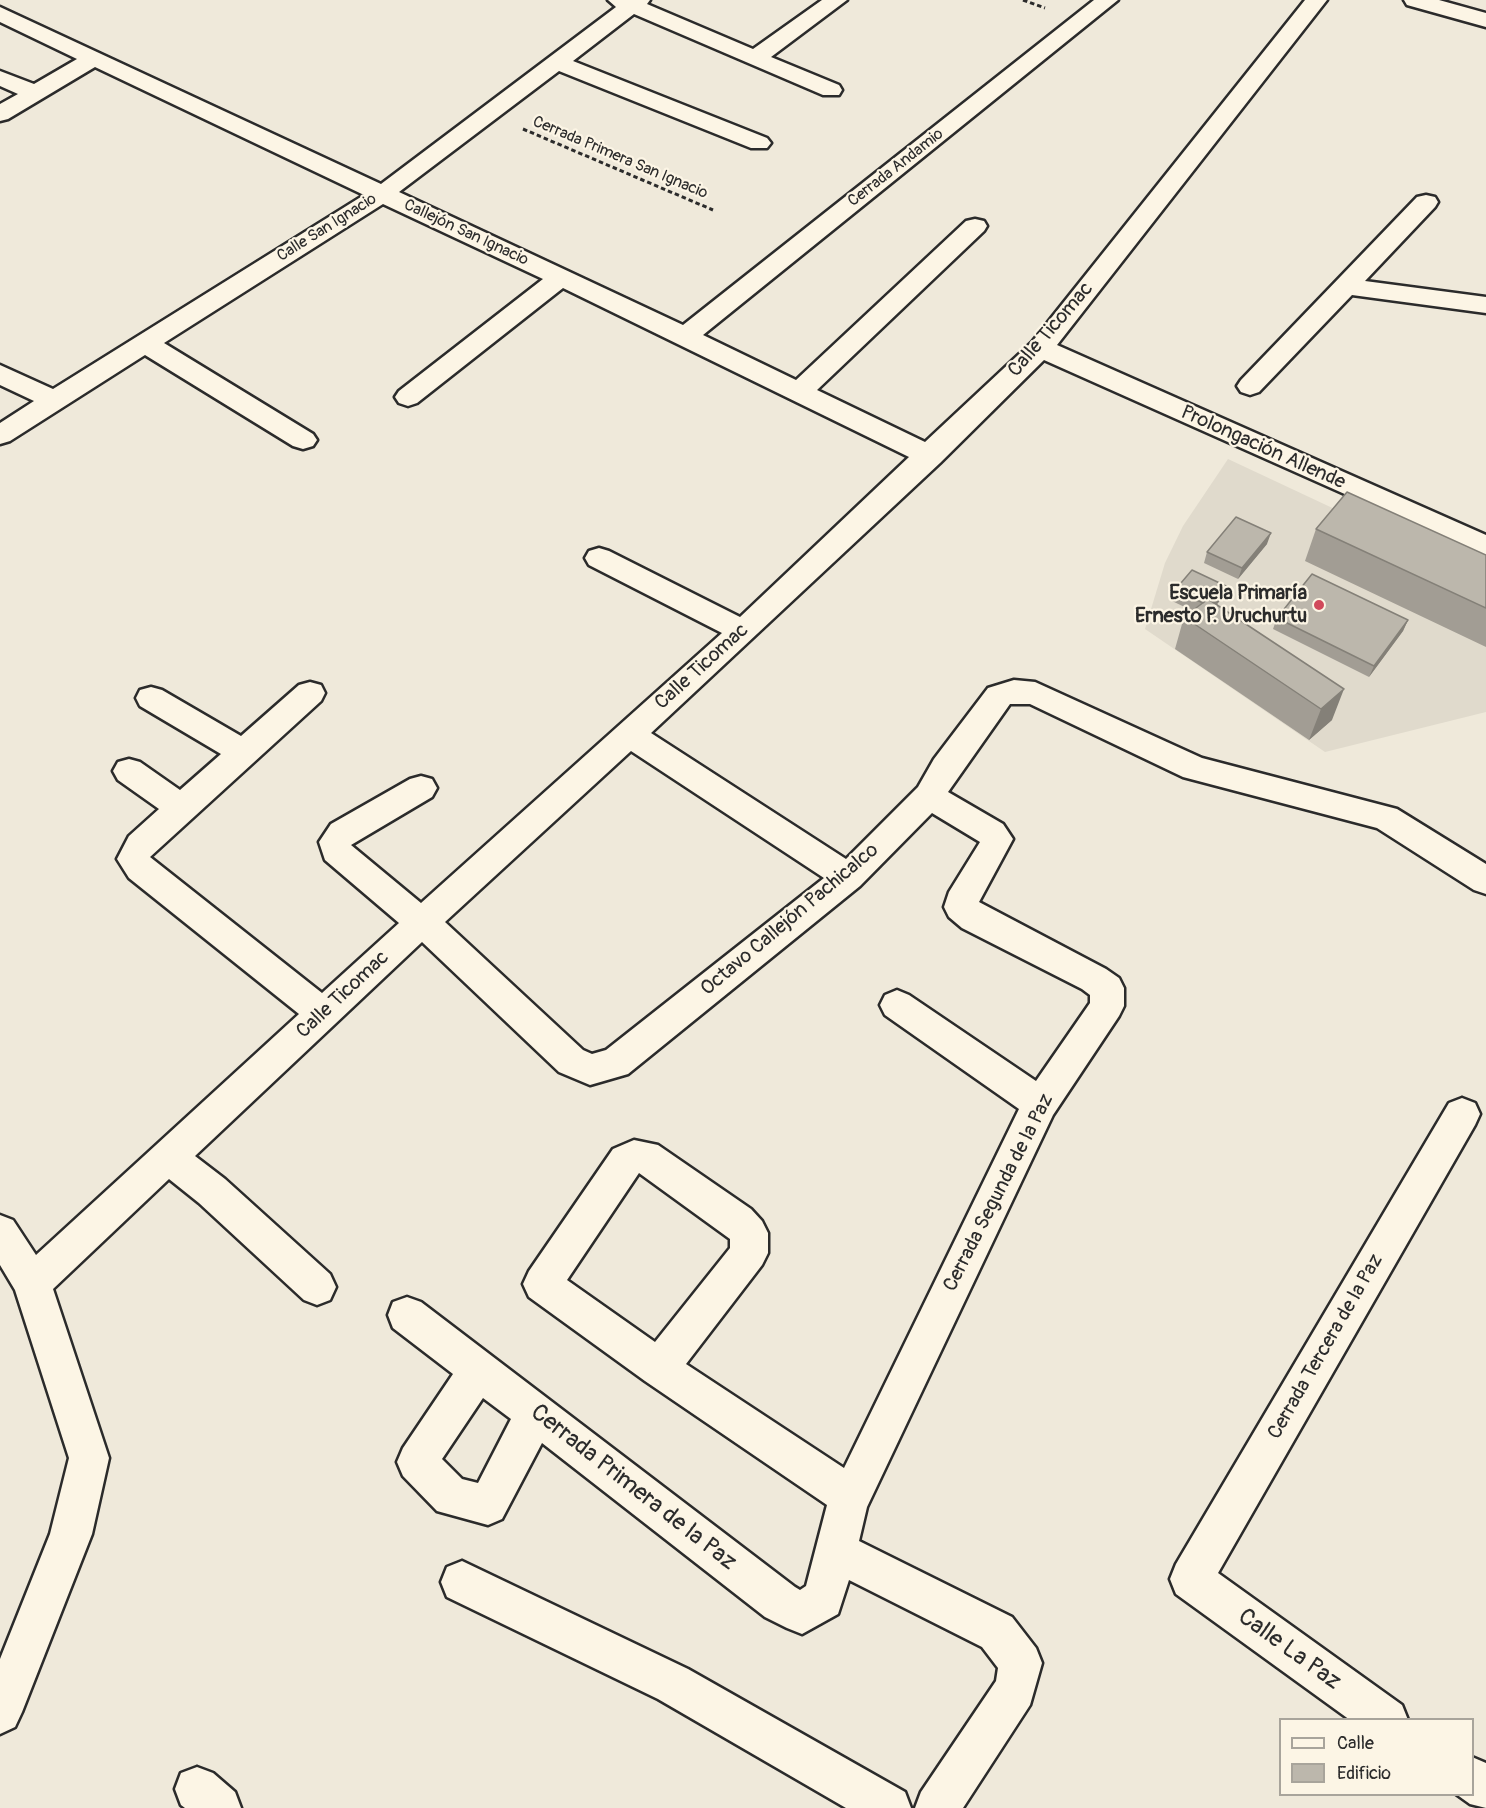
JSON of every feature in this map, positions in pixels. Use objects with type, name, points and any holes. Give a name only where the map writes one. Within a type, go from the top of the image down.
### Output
[{"type":"street","points":[[0,3],[6,0]]},
{"type":"street","points":[[756,57],[836,0]]},
{"type":"street","name":"Cerrada Andamio","points":[[685,336],[1107,0]]},
{"type":"street","name":"Calle Ticomac","points":[[32,1283],[628,733],[743,631],[930,456],[1041,348],[1316,0]]},
{"type":"street","points":[[1415,0],[1486,20]]},
{"type":"street","points":[[1481,0],[1486,1]]},
{"type":"street","points":[[630,2],[831,90]]},
{"type":"street","name":"Calle San Ignacio","points":[[0,435],[382,194],[556,62],[630,2]]},
{"type":"street","name":"Callejón San Ignacio","points":[[0,14],[561,277],[930,456]]},
{"type":"street","points":[[0,114],[94,58]]},
{"type":"street","points":[[556,62],[759,143]]},
{"type":"street","points":[[0,78],[35,93]]},
{"type":"street","points":[[1250,386],[1426,202]]},
{"type":"street","points":[[799,392],[975,226]]},
{"type":"street","points":[[408,398],[561,277]]},
{"type":"street","points":[[1346,286],[1486,305]]},
{"type":"street","points":[[144,343],[303,440]]},
{"type":"street","name":"Prolongación Allende","points":[[1041,348],[1486,547]]},
{"type":"street","points":[[0,374],[53,400]]},
{"type":"street","points":[[599,558],[743,631]]},
{"type":"street","name":"Octavo Callejón Pachicalco","points":[[421,788],[342,833],[335,842],[336,851],[455,950],[571,1061],[590,1070],[616,1063],[848,877],[929,796],[945,768],[999,696],[1014,691],[1035,693],[1194,768],[1386,818],[1486,881]]},
{"type":"street","points":[[310,693],[183,809],[140,845],[133,859],[141,869],[323,1013]]},
{"type":"street","points":[[151,698],[244,753]]},
{"type":"street","points":[[628,733],[848,877]]},
{"type":"street","points":[[129,771],[183,809]]},
{"type":"street","name":"Cerrada Segunda de la Paz","points":[[848,1503],[1040,1104],[1107,1006],[1107,988],[974,918],[961,907],[965,892],[997,839],[992,832],[929,796]]},
{"type":"street","points":[[897,1005],[1040,1104]]},
{"type":"street","name":"Cerrada Tercera de la Paz","points":[[1191,1579],[1462,1114]]},
{"type":"street","points":[[659,1368],[749,1253],[749,1233],[738,1221],[645,1157],[634,1156],[626,1161],[542,1284],[659,1368],[834,1485],[842,1491],[848,1503]]},
{"type":"street","points":[[170,1158],[212,1191],[317,1287]]},
{"type":"street","points":[[0,1232],[32,1283],[89,1458],[70,1534],[0,1712]]},
{"type":"street","name":"Cerrada Primera de la Paz","points":[[407,1315],[780,1602],[802,1613],[823,1599],[848,1503]]},
{"type":"street","points":[[479,1370],[417,1462],[451,1497],[488,1505],[536,1413]]},
{"type":"street","points":[[834,1551],[997,1632],[1021,1663],[1015,1690],[937,1808]]},
{"type":"street","name":"Calle La Paz","points":[[1191,1579],[1386,1718]]},
{"type":"street","points":[[462,1582],[673,1684],[889,1808]]},
{"type":"path","name":"Cerrada Primera San Ignacio","points":[[518,127],[713,210]]},
{"type":"shaded area","name":"Escuela Primaría Ernesto P. Uruchurtu","points":[[1228,459],[1486,580],[1486,712],[1325,752],[1145,629],[1165,563],[1183,526]]},
{"type":"building","points":[[1347,492],[1486,555],[1486,608],[1316,529]]},
{"type":"building","points":[[1236,517],[1271,533],[1242,568],[1207,552]]},
{"type":"building","points":[[1192,570],[1226,586],[1213,602],[1208,599],[1203,603],[1175,590]]},
{"type":"building","points":[[1312,574],[1408,620],[1374,666],[1277,618]]},
{"type":"building","points":[[1208,599],[1344,689],[1321,709],[1184,617]]},
{"type":"place","name":"Escuela Primaría Ernesto P. Uruchurtu","points":[[1319,605]]}]
